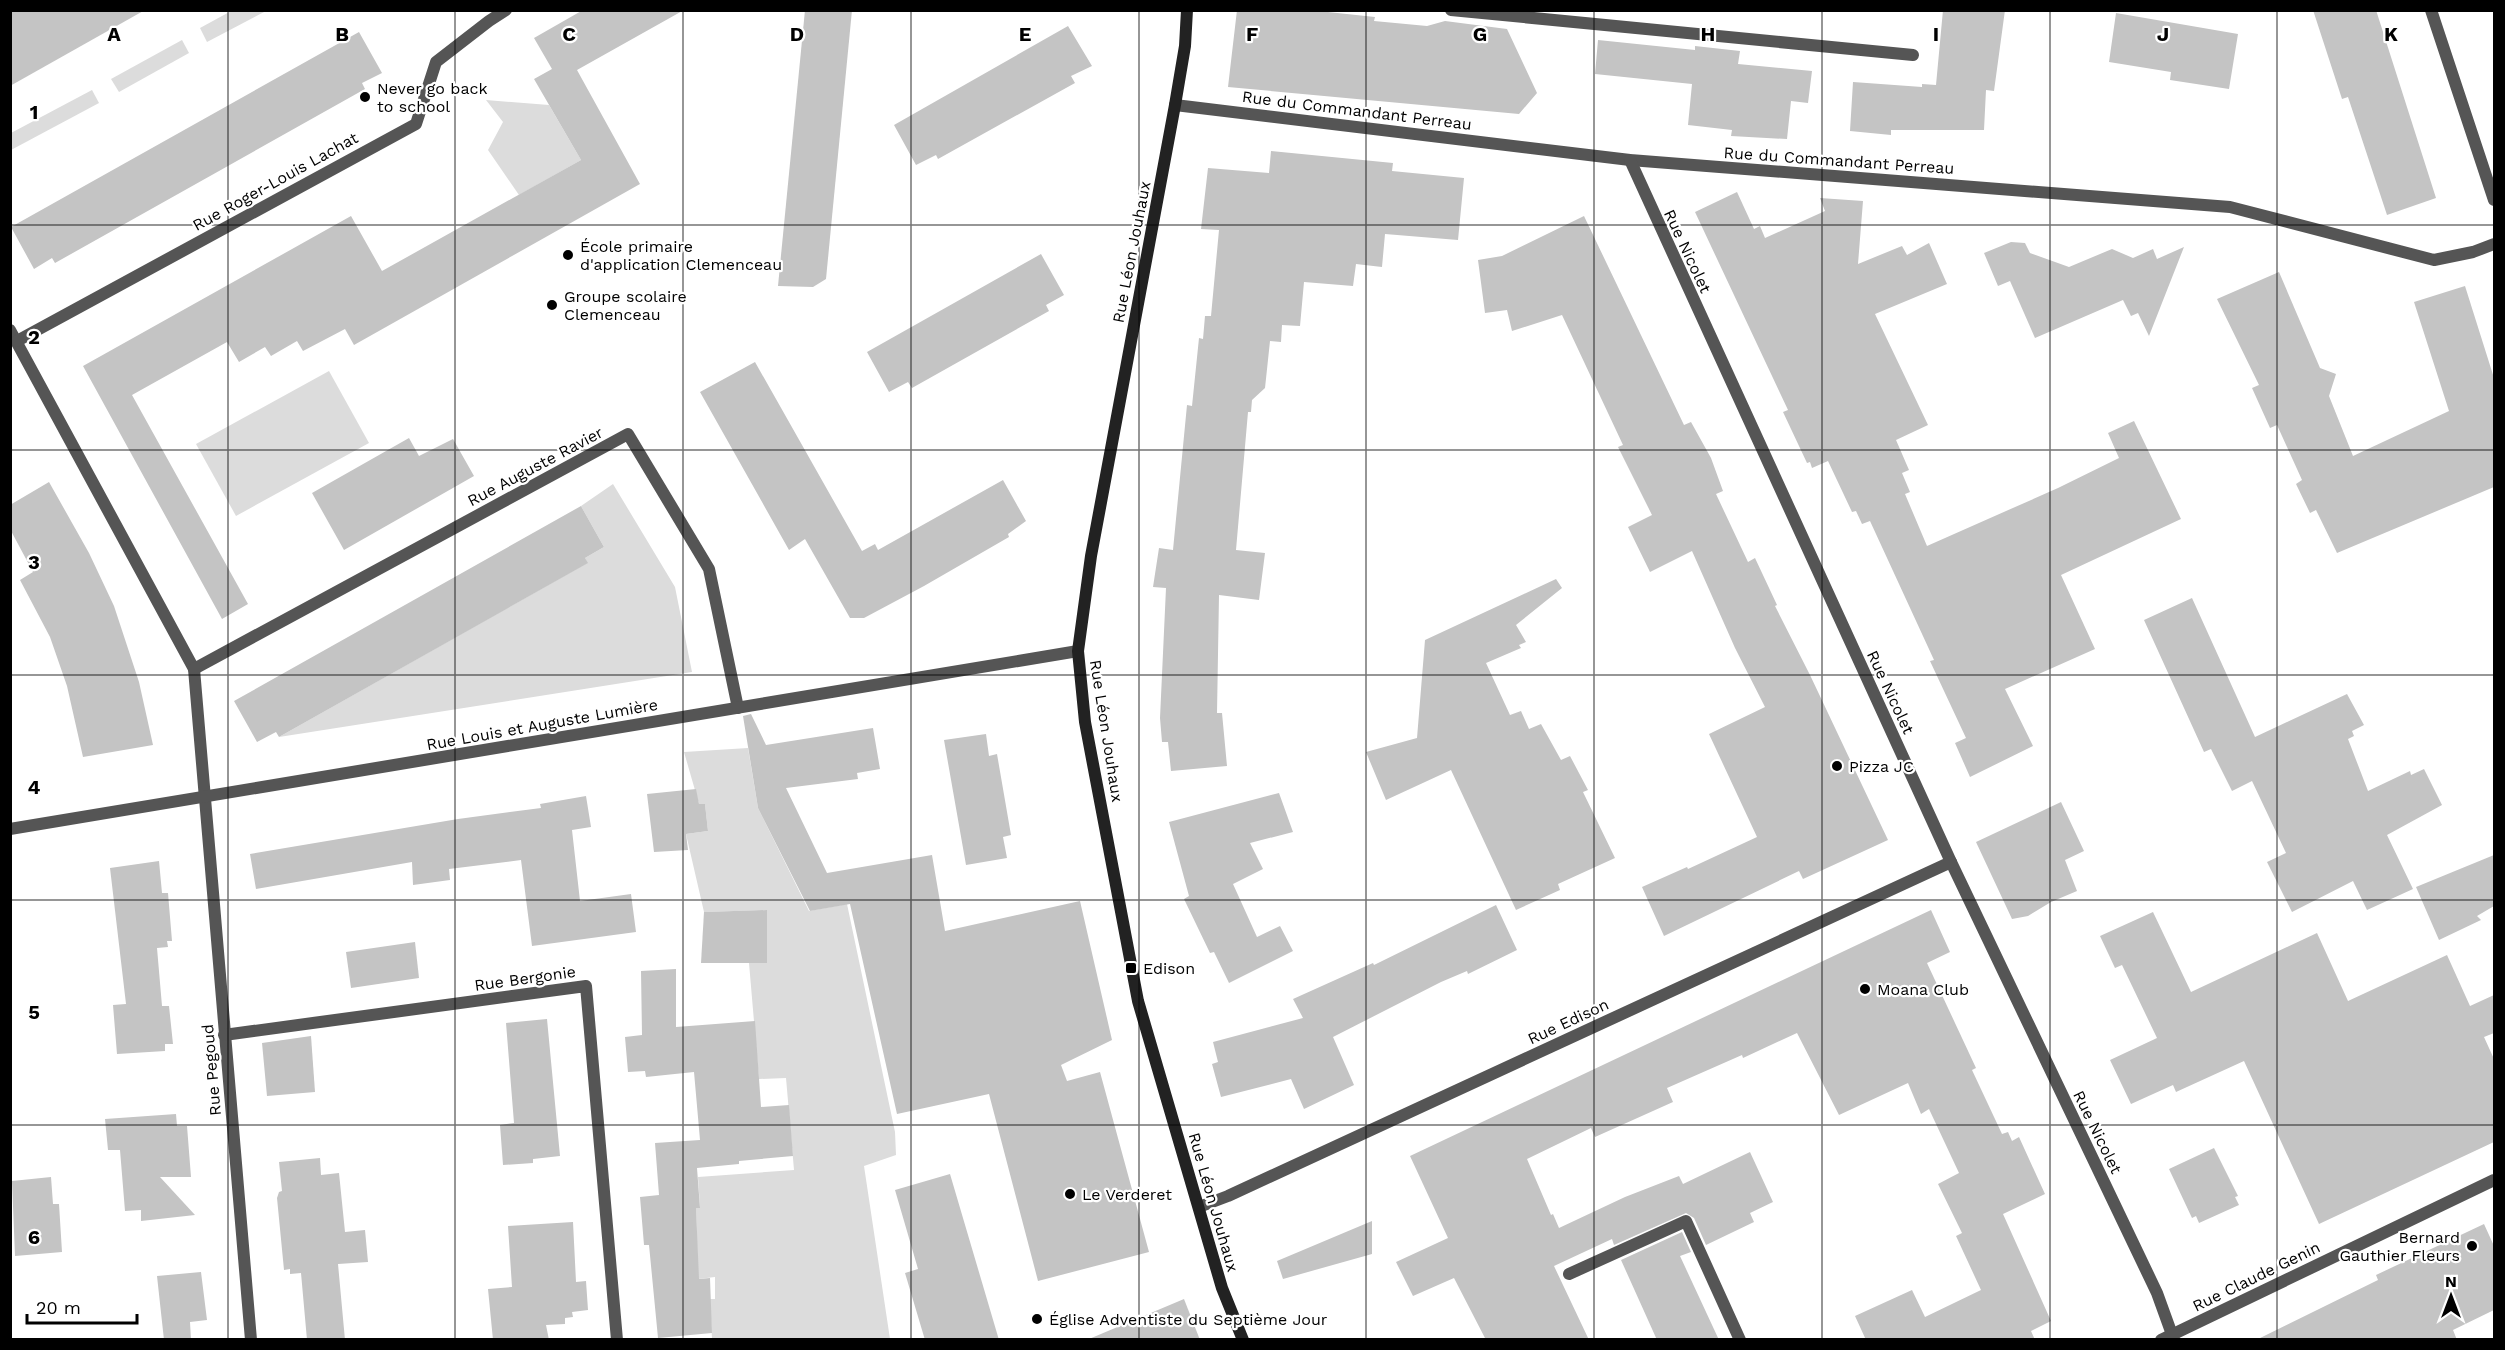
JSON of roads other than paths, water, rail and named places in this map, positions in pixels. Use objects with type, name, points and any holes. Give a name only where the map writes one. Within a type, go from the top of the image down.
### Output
[{"type":"street","name":"Rue Roger-Louis Lachat","points":[[17,341],[416,123],[436,62],[506,10]]},
{"type":"street","name":"Rue Léon Jouhaux","points":[[1187,10],[1185,46],[1175,105],[1091,556],[1078,651],[1085,722],[1133,979],[1222,1288],[1243,1340]]},
{"type":"street","points":[[1451,10],[1912,55]]},
{"type":"street","points":[[2431,10],[2494,200]]},
{"type":"street","name":"Rue du Commandant Perreau","points":[[1175,105],[1630,160],[2230,207],[2434,260],[2473,252],[2494,244]]},
{"type":"street","name":"Rue Nicolet","points":[[1630,160],[1951,862],[2157,1293],[2169,1338]]},
{"type":"street","points":[[10,330],[194,669],[206,797]]},
{"type":"street","name":"Rue Auguste Ravier","points":[[194,669],[628,434],[709,569],[738,708]]},
{"type":"street","name":"Rue Louis et Auguste Lumière","points":[[10,829],[1078,651]]},
{"type":"street","name":"Rue Pegoud","points":[[206,797],[251,1340]]},
{"type":"street","name":"Rue Edison","points":[[1198,1207],[1228,1196],[1951,862]]},
{"type":"street","name":"Rue Bergonie","points":[[224,1035],[586,986],[617,1340]]},
{"type":"street","name":"Rue Claude Genin","points":[[2169,1338],[2494,1180]]},
{"type":"street","points":[[1569,1274],[1686,1221],[1740,1340]]},
{"type":"place","name":"Never go back to school","points":[[365,97]]},
{"type":"place","name":"École primaire d'application Clemenceau","points":[[568,255]]},
{"type":"place","name":"Groupe scolaire Clemenceau","points":[[552,305]]},
{"type":"place","name":"Pizza JC","points":[[1837,766]]},
{"type":"place","name":"Edison","points":[[1131,968]]},
{"type":"place","name":"Moana Club","points":[[1865,989]]},
{"type":"place","name":"Le Verderet","points":[[1070,1194]]},
{"type":"place","name":"Bernard Gauthier Fleurs","points":[[2472,1246]]},
{"type":"place","name":"Église Adventiste du Septième Jour","points":[[1037,1319]]}]
